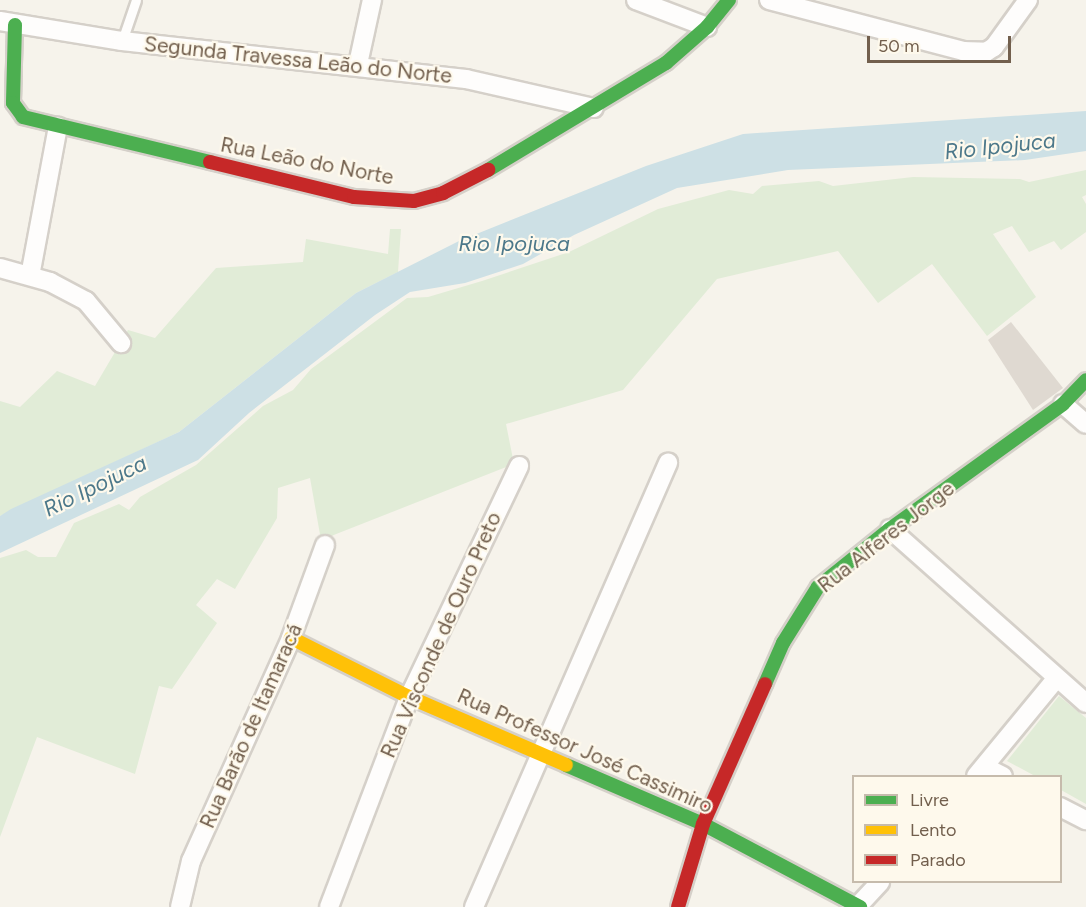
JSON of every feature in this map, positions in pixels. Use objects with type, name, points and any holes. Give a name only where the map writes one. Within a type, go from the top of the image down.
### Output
[{"type":"street","points":[[358,64],[372,0]]},
{"type":"street","points":[[636,0],[707,27]]},
{"type":"street","name":"Rua Leão do Norte","points":[[7,23],[13,103],[20,115],[58,128],[354,197],[414,201],[443,193],[501,164],[666,63],[707,27],[729,0]]},
{"type":"street","points":[[770,0],[963,51],[986,52],[994,47],[1024,1]]},
{"type":"street","name":"Segunda Travessa Leão do Norte","points":[[7,23],[122,41],[358,64],[466,79],[594,108]]},
{"type":"street","points":[[30,276],[58,128]]},
{"type":"street","points":[[0,268],[30,276],[86,300],[121,343]]},
{"type":"street","name":"Rua Alferes Jorge","points":[[678,907],[703,824],[797,617],[818,587],[890,529],[1063,404],[1086,380]]},
{"type":"street","points":[[1063,404],[1086,424]]},
{"type":"street","points":[[474,907],[668,463]]},
{"type":"street","name":"Rua Visconde de Ouro Preto","points":[[329,907],[409,697],[519,466]]},
{"type":"street","points":[[890,529],[1056,679],[1086,703]]},
{"type":"street","name":"Rua Barão de Itamaracá","points":[[180,907],[191,861],[291,638],[325,545]]},
{"type":"street","name":"Rua Professor José Cassimiro","points":[[291,638],[409,697],[703,824],[858,907]]},
{"type":"street","points":[[981,772],[1056,679]]},
{"type":"street","points":[[1062,808],[1086,820]]},
{"type":"street","points":[[858,907],[879,883]]},
{"type":"lane","points":[[122,41],[135,0]]},
{"type":"green space","points":[[1086,170],[1086,195],[1082,197],[1086,204],[1086,232],[1061,250],[1054,241],[1029,252],[1012,226],[993,234],[1036,297],[987,336],[932,264],[878,303],[838,251],[717,279],[623,390],[506,424],[514,464],[321,540],[310,478],[278,488],[277,518],[235,589],[217,579],[196,605],[217,623],[172,689],[159,686],[135,774],[37,737],[0,837],[0,558],[26,550],[38,557],[56,557],[74,523],[119,504],[129,510],[140,497],[196,465],[263,406],[293,390],[311,369],[407,298],[428,297],[569,252],[658,209],[729,190],[753,194],[762,186],[819,181],[833,186],[913,177],[1020,179],[1029,182]]},
{"type":"green space","points":[[390,229],[401,229],[398,272],[356,293],[179,432],[0,516],[0,401],[20,407],[57,371],[95,386],[128,330],[155,338],[216,268],[303,262],[306,239],[388,254]]},
{"type":"green space","points":[[1059,696],[1086,718],[1086,804],[1062,791],[1062,775],[1033,775],[1007,761]]},
{"type":"water","name":"Rio Ipojuca","points":[[1086,111],[1086,151],[1025,160],[788,170],[677,188],[574,235],[523,264],[465,283],[410,292],[375,315],[249,413],[198,460],[0,553],[0,516],[179,432],[356,293],[459,241],[646,166],[743,134]]},
{"type":"building","points":[[1011,322],[1063,388],[1033,410],[988,340]]},
{"type":"traffic: fast","points":[[488,170],[666,63],[707,27],[729,0]]},
{"type":"traffic: fast","points":[[15,25],[13,103],[23,117],[210,162]]},
{"type":"traffic: fast","points":[[765,684],[783,643],[818,587],[890,529],[1063,404],[1086,380]]},
{"type":"traffic: fast","points":[[566,765],[703,824],[860,907]]},
{"type":"traffic: slow","points":[[291,638],[409,697],[566,765]]},
{"type":"traffic: jam","points":[[210,162],[354,197],[414,201],[443,193],[488,170]]},
{"type":"traffic: jam","points":[[678,907],[703,824],[765,684]]}]
